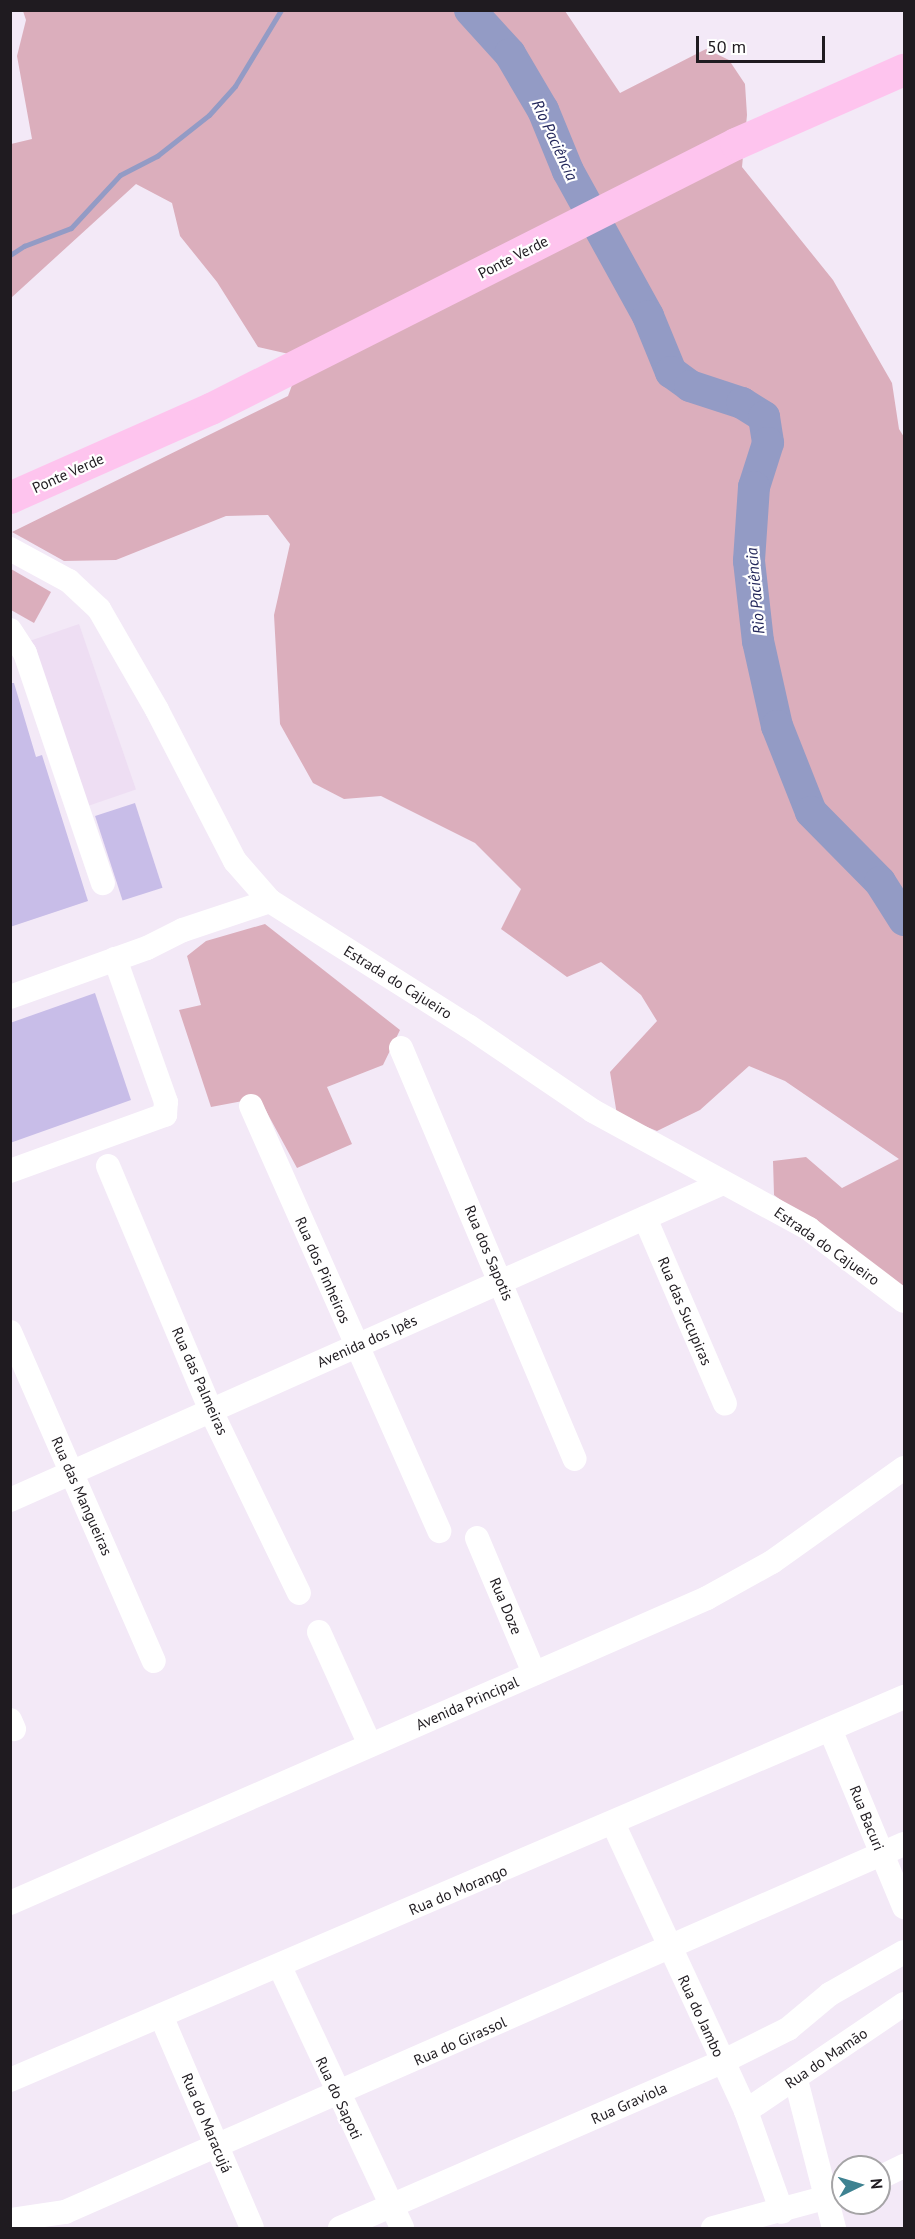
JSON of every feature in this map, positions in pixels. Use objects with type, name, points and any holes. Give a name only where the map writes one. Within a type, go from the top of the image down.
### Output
[{"type":"main road","name":"Ponte Verde","points":[[10,498],[211,409],[736,144],[904,70]]},
{"type":"main road","name":"Ponte Verde","points":[[10,482],[124,447]]},
{"type":"street","name":"Estrada do Cajueiro","points":[[10,549],[69,581],[99,609],[157,710],[235,861],[270,901],[468,1026],[593,1111],[809,1229],[904,1301]]},
{"type":"street","points":[[10,630],[25,653],[103,883]]},
{"type":"street","points":[[10,997],[115,959],[183,930],[270,901]]},
{"type":"street","points":[[10,1172],[165,1115],[166,1102],[115,959]]},
{"type":"street","name":"Rua dos Sapotis","points":[[400,1048],[575,1459]]},
{"type":"street","name":"Rua dos Pinheiros","points":[[251,1106],[439,1531]]},
{"type":"street","name":"Rua das Palmeiras","points":[[108,1166],[211,1411],[299,1593]]},
{"type":"street","name":"Avenida dos Ipês","points":[[10,1500],[723,1183]]},
{"type":"street","name":"Rua das Sucupiras","points":[[645,1218],[725,1404]]},
{"type":"street","name":"Rua das Mangueiras","points":[[10,1332],[154,1661]]},
{"type":"street","name":"Avenida Principal","points":[[10,1903],[707,1598],[772,1562],[904,1468]]},
{"type":"street","name":"Rua Doze","points":[[477,1538],[534,1673]]},
{"type":"street","points":[[319,1632],[370,1745]]},
{"type":"street","name":"Rua do Morango","points":[[10,2080],[162,2018],[904,1697]]},
{"type":"street","name":"Rua Bacuri","points":[[830,1729],[904,1907]]},
{"type":"street","name":"Rua do Jambo","points":[[614,1823],[746,2111],[782,2212]]},
{"type":"street","name":"Rua do Girassol","points":[[10,2220],[65,2212],[216,2145],[337,2095],[904,1844]]},
{"type":"street","name":"Rua Graviola","points":[[340,2229],[397,2218],[722,2062],[788,2029],[830,1994],[904,1952]]},
{"type":"street","name":"Rua do Sapoti","points":[[280,1967],[337,2095],[397,2218]]},
{"type":"street","name":"Rua do Mamão","points":[[746,2111],[796,2080],[904,2004]]},
{"type":"street","name":"Rua do Maracujá","points":[[162,2018],[252,2229]]},
{"type":"street","points":[[796,2080],[831,2187]]},
{"type":"street","points":[[713,2229],[831,2197]]},
{"type":"shaded area","points":[[23,11],[565,11],[620,93],[706,49],[729,60],[745,84],[747,115],[742,167],[833,280],[892,383],[899,429],[904,437],[904,1291],[774,1195],[773,1161],[806,1157],[842,1188],[899,1159],[785,1081],[749,1066],[700,1110],[657,1131],[617,1115],[610,1072],[657,1021],[641,995],[601,962],[567,977],[501,929],[521,889],[475,843],[381,796],[344,799],[313,783],[280,724],[274,615],[290,544],[268,515],[226,516],[116,560],[64,561],[12,532],[288,396],[301,361],[289,354],[258,347],[217,282],[180,236],[172,203],[136,184],[11,298],[11,144],[32,139],[17,56],[26,20]]},
{"type":"shaded area","points":[[11,569],[51,592],[34,623],[11,610]]},
{"type":"shaded area","points":[[79,624],[136,789],[73,811],[16,646]]},
{"type":"shaded area","points":[[265,924],[400,1030],[383,1065],[327,1087],[352,1144],[297,1168],[259,1098],[211,1107],[179,1010],[201,1005],[187,956],[206,941]]},
{"type":"building","points":[[10,683],[14,683],[36,757],[42,755],[88,901],[10,927]]},
{"type":"building","points":[[135,803],[163,888],[123,901],[95,816]]},
{"type":"building","points":[[95,993],[131,1100],[10,1143],[10,1023]]},
{"type":"waterway","points":[[10,255],[24,246],[71,228],[120,175],[157,156],[209,115],[235,86],[281,10]]},
{"type":"waterway","name":"Rio Paciência","points":[[470,10],[510,54],[543,110],[568,171],[648,316],[671,372],[690,386],[742,403],[764,417],[768,443],[754,487],[749,561],[758,641],[777,726],[811,812],[880,882],[904,920]]}]
